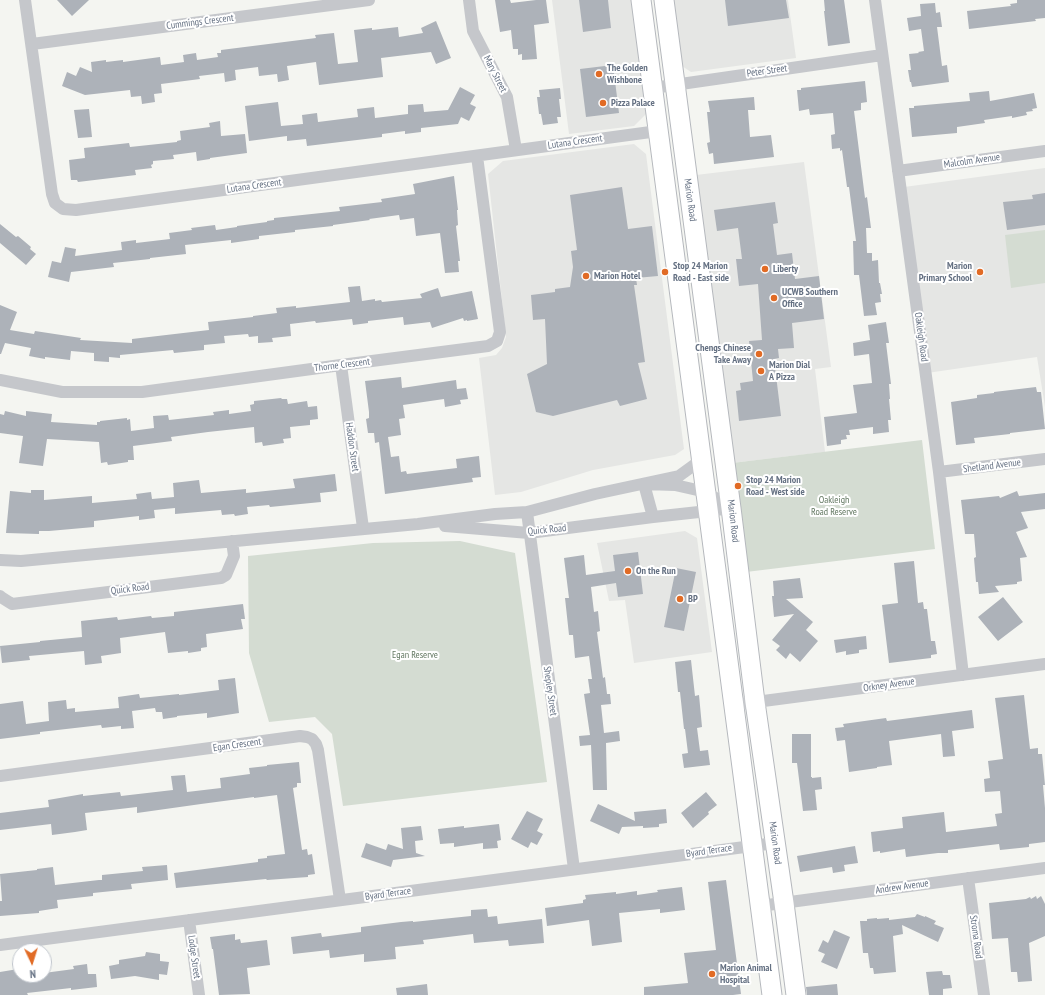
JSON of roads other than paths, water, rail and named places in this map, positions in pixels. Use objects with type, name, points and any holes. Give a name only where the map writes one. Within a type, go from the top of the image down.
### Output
[{"type":"main road","points":[[641,0],[772,995]]},
{"type":"main road","name":"Marion Road","points":[[664,0],[796,995]]},
{"type":"street","name":"Lutana Crescent","points":[[25,0],[52,194],[55,203],[63,209],[76,210],[658,131]]},
{"type":"street","name":"Cummings Crescent","points":[[32,44],[369,0]]},
{"type":"street","name":"Mary Street","points":[[469,0],[473,31],[507,97],[516,150]]},
{"type":"street","name":"Oakleigh Road","points":[[875,0],[940,472],[963,675]]},
{"type":"street","name":"Peter Street","points":[[653,88],[882,55]]},
{"type":"street","name":"Malcolm Avenue","points":[[898,171],[1045,150]]},
{"type":"street","name":"Thorne Crescent","points":[[0,380],[62,392],[142,392],[488,346],[497,341],[500,332],[477,156]]},
{"type":"street","name":"Haddon Street","points":[[341,365],[363,528]]},
{"type":"street","name":"Shetland Avenue","points":[[940,472],[1045,459]]},
{"type":"street","name":"Quick Road","points":[[0,560],[21,561],[418,524],[495,514],[527,512],[595,494],[679,476],[702,460]]},
{"type":"street","name":"Quick Road","points":[[644,484],[675,485],[706,492],[731,508]]},
{"type":"street","points":[[644,484],[653,517]]},
{"type":"street","name":"Quick Road","points":[[418,524],[529,533],[731,508]]},
{"type":"street","name":"Shepley Street","points":[[527,512],[574,869]]},
{"type":"street","name":"Quick Road","points":[[0,596],[12,604],[221,578],[226,575],[234,556],[232,541]]},
{"type":"street","name":"Orkney Avenue","points":[[734,705],[1045,664]]},
{"type":"street","name":"Egan Crescent","points":[[0,776],[292,737],[307,737],[312,739],[318,750],[340,900]]},
{"type":"street","name":"Byard Terrace","points":[[0,945],[775,843]]},
{"type":"street","name":"Andrew Avenue","points":[[760,906],[1045,868]]},
{"type":"street","name":"Stroma Road","points":[[968,878],[984,995]]},
{"type":"street","name":"Lodge Street","points":[[189,920],[199,995]]},
{"type":"place","name":"The Golden Wishbone","points":[[599,74]]},
{"type":"place","name":"Pizza Palace","points":[[603,103]]},
{"type":"place","name":"Liberty","points":[[765,269]]},
{"type":"place","name":"Stop 24 Marion Road - East side","points":[[665,272]]},
{"type":"place","name":"Marion Primary School","points":[[980,272]]},
{"type":"place","name":"Marion Hotel","points":[[586,276]]},
{"type":"place","name":"UCWB Southern Office","points":[[774,298]]},
{"type":"place","name":"Chengs Chinese Take Away","points":[[759,354]]},
{"type":"place","name":"Marion Dial A Pizza","points":[[761,371]]},
{"type":"place","name":"Stop 24 Marion Road - West side","points":[[738,486]]},
{"type":"place","name":"On the Run","points":[[628,571]]},
{"type":"place","name":"BP","points":[[680,599]]},
{"type":"place","name":"Marion Animal Hospital","points":[[712,974]]},
{"type":"park label","name":"Oakleigh Road Reserve","points":[[834,506]]},
{"type":"park label","name":"Egan Reserve","points":[[415,655]]}]
